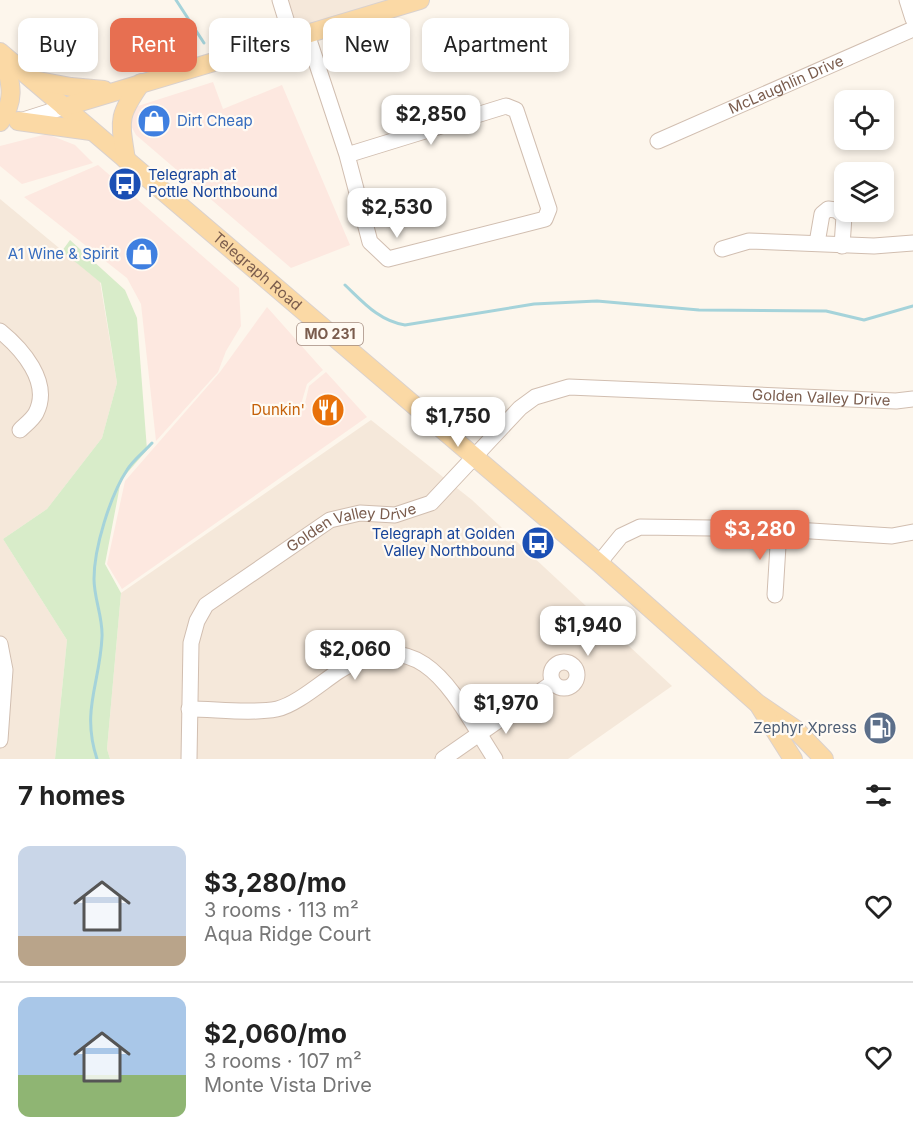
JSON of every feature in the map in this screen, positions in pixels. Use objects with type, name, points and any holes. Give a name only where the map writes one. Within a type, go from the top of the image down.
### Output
[{"type":"main road","points":[[311,34],[420,0]]},
{"type":"main road","points":[[2,54],[12,97],[6,123],[93,131]]},
{"type":"main road","name":"Telegraph Road","points":[[2,54],[599,563],[757,702],[795,729],[824,759]]},
{"type":"main road","points":[[64,106],[209,63]]},
{"type":"main road","points":[[32,79],[71,87],[114,91]]},
{"type":"main road","points":[[126,160],[120,122],[122,112],[141,83]]},
{"type":"main road","name":"Telegraph Road","points":[[757,702],[794,759]]},
{"type":"street","points":[[280,0],[290,18]]},
{"type":"street","points":[[908,0],[913,19]]},
{"type":"street","name":"McLaughlin Drive","points":[[658,141],[913,30]]},
{"type":"street","points":[[311,65],[347,155],[370,242],[388,259],[545,219],[549,209],[516,110],[506,106],[347,155]]},
{"type":"street","points":[[6,123],[64,106]]},
{"type":"street","points":[[817,243],[822,214],[828,209],[836,210],[844,216],[842,246]]},
{"type":"street","points":[[722,249],[749,241],[842,246],[913,243]]},
{"type":"street","points":[[0,331],[30,362],[37,381],[39,397],[36,412],[20,430]]},
{"type":"street","name":"Golden Valley Drive","points":[[189,759],[193,631],[206,605],[330,520],[360,513],[395,516],[431,502],[520,408],[534,398],[569,387],[896,401],[913,399]]},
{"type":"street","points":[[599,563],[621,536],[640,526],[778,529],[892,536],[913,532]]},
{"type":"street","points":[[775,595],[778,529]]},
{"type":"street","points":[[0,644],[5,670],[0,740]]},
{"type":"street","points":[[189,709],[278,709],[363,657],[398,653],[428,665],[448,686],[495,759]]},
{"type":"street","points":[[442,759],[551,684]]},
{"type":"shaded area","points":[[286,0],[391,0],[330,18],[323,18],[323,20],[311,24],[311,18],[292,18]]},
{"type":"shaded area","points":[[213,82],[223,109],[282,85],[350,245],[291,268],[136,135],[131,126],[131,115],[138,106]]},
{"type":"shaded area","points":[[47,134],[75,145],[93,163],[22,184],[0,166],[0,146]]},
{"type":"shaded area","points":[[98,165],[239,288],[241,326],[226,351],[218,372],[156,441],[141,304],[127,278],[24,197]]},
{"type":"shaded area","points":[[0,199],[100,282],[117,383],[102,438],[47,509],[3,539],[67,640],[55,759],[0,759]]},
{"type":"shaded area","points":[[267,307],[323,370],[307,384],[302,401],[308,409],[305,403],[309,386],[326,372],[367,417],[122,589],[107,564],[125,481],[220,372]]},
{"type":"shaded area","points":[[371,420],[472,500],[672,686],[568,759],[110,759],[107,749],[121,593]]},
{"type":"green space","points":[[70,240],[125,290],[137,318],[147,450],[121,480],[105,564],[121,593],[107,749],[110,759],[55,759],[67,640],[3,539],[47,509],[102,438],[117,383],[101,283],[62,251]]},
{"type":"waterway","points":[[176,0],[204,43]]},
{"type":"waterway","points":[[345,285],[379,315],[405,325],[534,304],[597,301],[699,310],[826,311],[864,320],[913,306]]},
{"type":"waterway","points":[[97,759],[91,726],[91,711],[102,637],[94,586],[97,553],[109,508],[121,481],[132,463],[152,443]]},
{"type":"place","name":"Dirt Cheap","points":[[154,121]]},
{"type":"place","name":"Telegraph at Pottle Northbound","points":[[125,184]]},
{"type":"place","name":"A1 Wine & Spirit","points":[[142,254]]},
{"type":"place","name":"Dunkin'","points":[[328,410]]},
{"type":"place","name":"Telegraph at Golden Valley Northbound","points":[[538,543]]},
{"type":"place","name":"Zephyr Xpress","points":[[880,728]]}]
